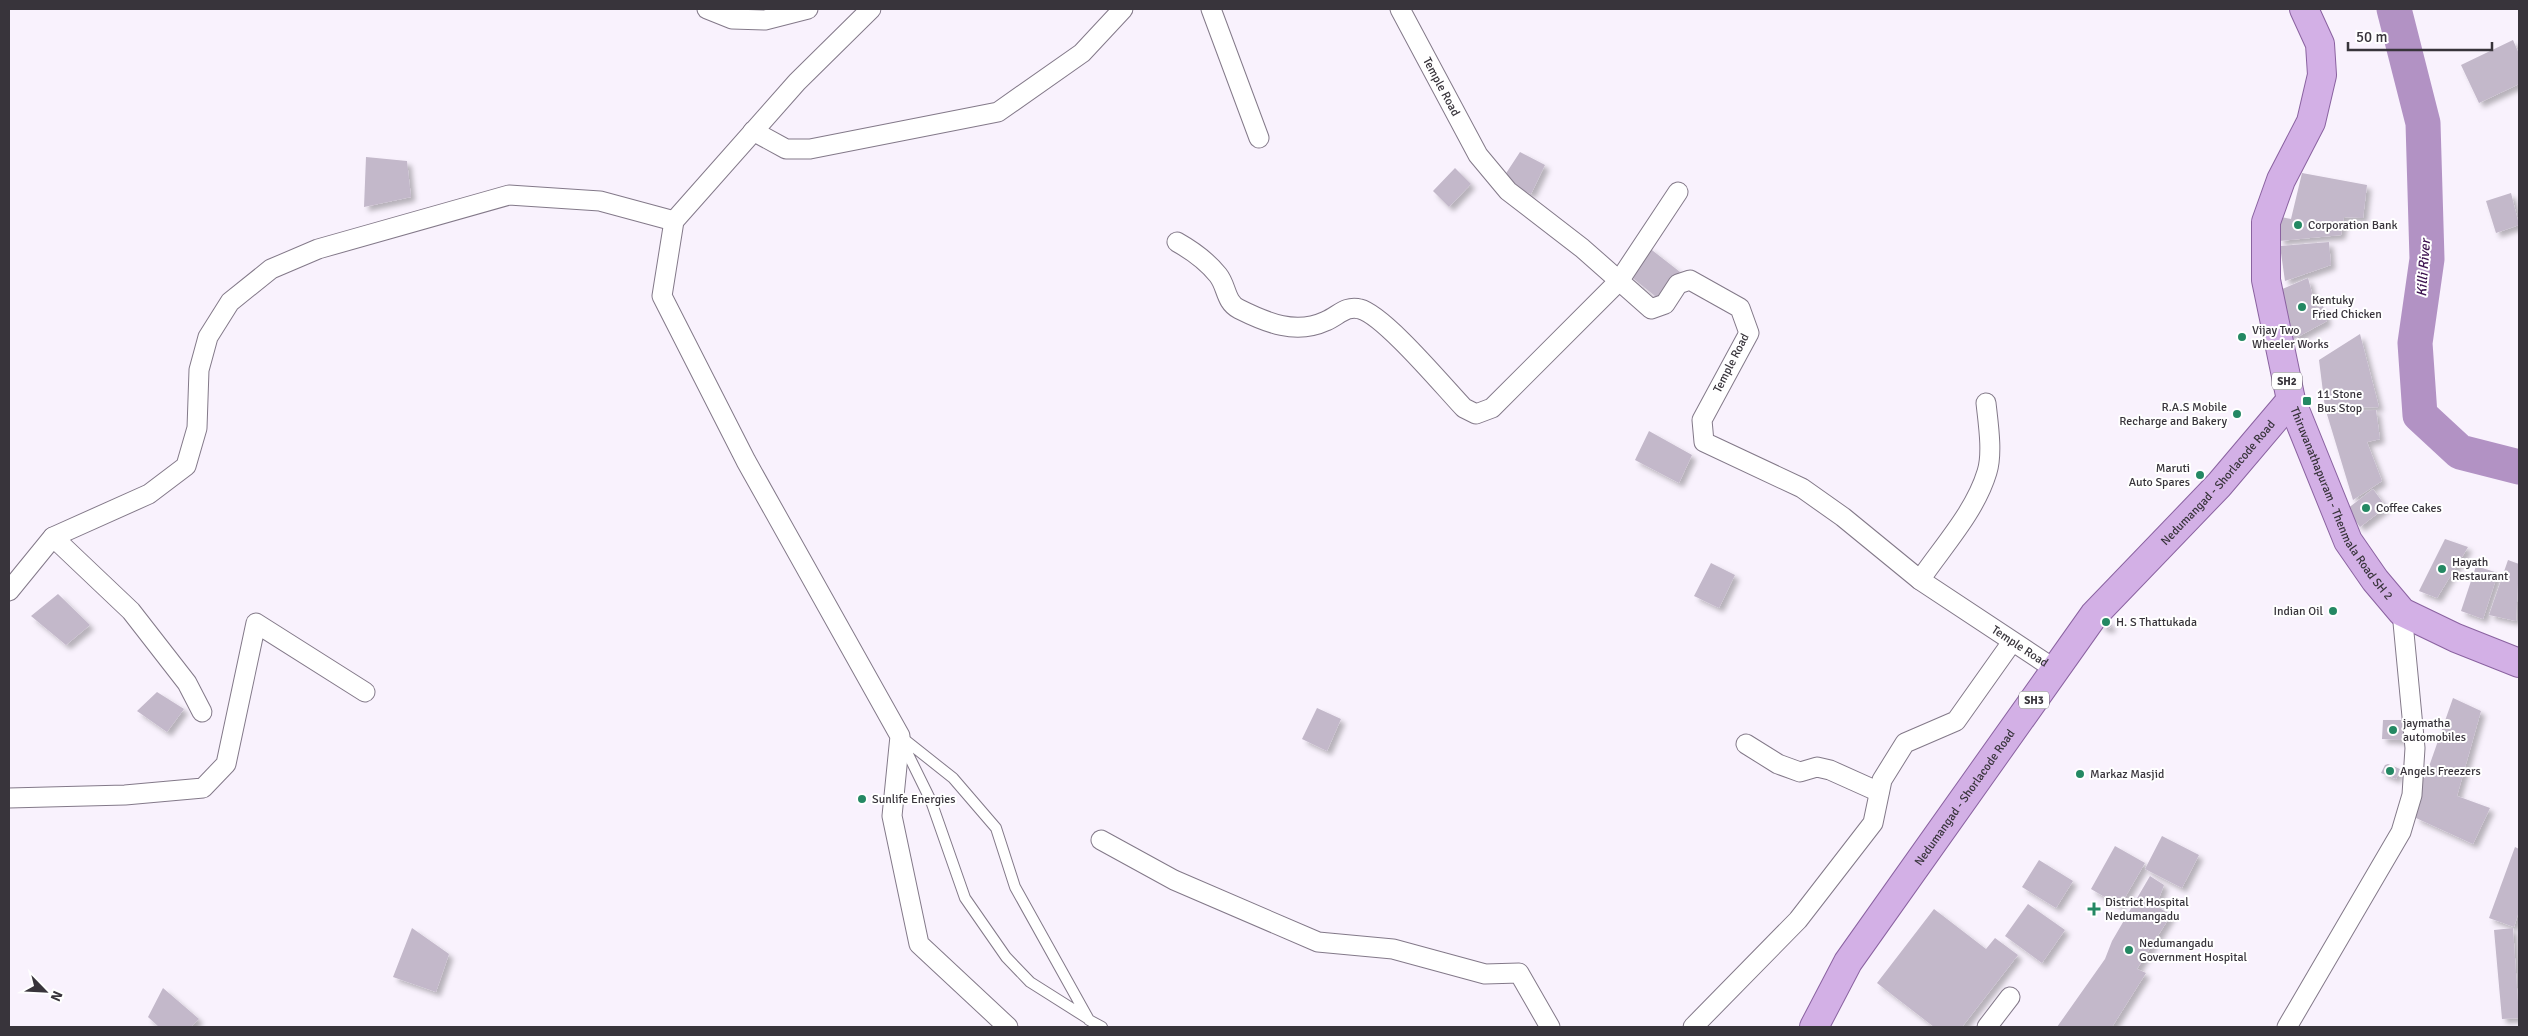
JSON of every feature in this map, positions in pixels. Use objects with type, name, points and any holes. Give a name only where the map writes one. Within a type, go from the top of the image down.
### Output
[{"type":"main road","name":"Thiruvanathapuram - Thenmala Road SH 2","points":[[2304,9],[2320,44],[2322,75],[2311,122],[2281,180],[2266,222],[2266,280],[2291,400],[2348,541],[2375,580],[2402,612],[2456,638],[2519,663]]},
{"type":"main road","name":"Nedumangad - Shorlacode Road","points":[[1814,1027],[1848,962],[2094,615],[2219,485],[2291,400]]},
{"type":"street","points":[[707,9],[732,19],[765,20],[808,9]]},
{"type":"street","points":[[872,9],[797,82],[674,221],[662,296],[746,460],[900,736],[892,816],[919,944],[1008,1027]]},
{"type":"street","points":[[753,131],[786,149],[810,149],[998,112],[1082,53],[1123,9]]},
{"type":"street","points":[[1211,9],[1259,138]]},
{"type":"street","name":"Temple Road","points":[[1400,9],[1478,155],[1508,192],[1582,248],[1651,309],[1665,304],[1678,284],[1690,280],[1740,308],[1749,333],[1702,420],[1704,442],[1802,488],[1843,517],[1920,580],[2056,670]]},
{"type":"street","points":[[1177,242],[1198,255],[1220,276],[1227,296],[1237,308],[1287,328],[1305,327],[1326,321],[1344,309],[1360,308],[1381,320],[1464,408],[1476,414],[1492,408],[1619,281],[1678,192]]},
{"type":"street","points":[[9,591],[52,537],[149,494],[186,466],[197,428],[199,370],[208,337],[230,302],[271,269],[318,249],[510,195],[600,201],[674,221]]},
{"type":"street","points":[[1920,580],[1970,508],[1987,471],[1989,431],[1986,403]]},
{"type":"street","points":[[52,537],[131,611],[187,683],[202,712]]},
{"type":"street","points":[[2287,1027],[2401,832],[2412,794],[2415,748],[2402,612]]},
{"type":"street","points":[[9,798],[125,795],[203,788],[226,764],[256,623],[365,692]]},
{"type":"street","points":[[1693,1027],[1798,920],[1873,823],[1882,780],[1905,743],[1956,721],[2012,642]]},
{"type":"street","points":[[1746,744],[1778,764],[1800,772],[1817,767],[1830,770],[1879,792]]},
{"type":"street","points":[[1101,840],[1174,880],[1318,942],[1393,948],[1485,974],[1519,973],[1550,1027]]},
{"type":"street","points":[[1988,1027],[2010,997]]},
{"type":"lane","points":[[900,736],[953,778],[996,828],[1015,887],[1090,1023]]},
{"type":"lane","points":[[900,736],[930,801],[965,898],[1006,957],[1030,982],[1090,1023],[1102,1027]]},
{"type":"building","points":[[2513,40],[2519,54],[2519,84],[2479,103],[2461,65]]},
{"type":"building","points":[[1520,152],[1545,165],[1531,194],[1501,181]]},
{"type":"building","points":[[366,157],[407,161],[411,197],[364,207]]},
{"type":"building","points":[[1455,168],[1471,184],[1449,207],[1433,191]]},
{"type":"building","points":[[2302,173],[2367,185],[2363,218],[2344,217],[2341,235],[2279,241],[2281,217],[2291,219]]},
{"type":"building","points":[[2511,193],[2519,225],[2496,233],[2486,201]]},
{"type":"building","points":[[2329,242],[2331,265],[2285,281],[2280,246]]},
{"type":"building","points":[[1648,247],[1680,272],[1660,300],[1629,275]]},
{"type":"building","points":[[2308,278],[2316,308],[2323,306],[2327,321],[2292,340],[2280,290]]},
{"type":"building","points":[[2360,334],[2379,407],[2325,408],[2319,360]]},
{"type":"building","points":[[2376,410],[2380,439],[2367,442],[2382,481],[2353,500],[2326,411]]},
{"type":"building","points":[[1649,431],[1692,455],[1679,483],[1635,460]]},
{"type":"building","name":"Coffee Cakes","points":[[2373,489],[2386,507],[2360,527],[2347,509]]},
{"type":"building","name":"Hayath Restaurant","points":[[2445,539],[2468,547],[2437,598],[2419,591]]},
{"type":"building","points":[[2508,560],[2519,564],[2516,621],[2489,615]]},
{"type":"building","points":[[1711,563],[1735,575],[1719,608],[1694,596]]},
{"type":"building","points":[[2476,566],[2498,573],[2483,619],[2461,611]]},
{"type":"building","points":[[58,594],[90,625],[66,645],[31,616]]},
{"type":"building","name":"H. S Thattukada","points":[[2106,619],[2112,626],[2108,629],[2099,625]]},
{"type":"building","points":[[157,692],[184,709],[167,732],[137,711]]},
{"type":"building","points":[[2453,698],[2481,711],[2457,796],[2490,808],[2473,844],[2416,818],[2417,775],[2425,778]]},
{"type":"building","points":[[1317,708],[1341,719],[1327,751],[1302,739]]},
{"type":"building","name":"jaymatha automobiles","points":[[2383,720],[2403,720],[2403,740],[2382,739]]},
{"type":"building","name":"Angels Freezers","points":[[2388,764],[2400,769],[2396,779],[2381,773],[2385,765]]},
{"type":"building","points":[[2162,836],[2199,855],[2182,888],[2145,869]]},
{"type":"building","points":[[2115,846],[2145,863],[2120,906],[2091,889]]},
{"type":"building","points":[[2515,847],[2519,849],[2519,911],[2514,927],[2489,918]]},
{"type":"building","points":[[2039,860],[2073,881],[2056,908],[2022,887]]},
{"type":"building","name":"Nedumangadu Government Hospital","points":[[2150,876],[2164,885],[2156,906],[2171,915],[2137,969],[2146,973],[2112,1027],[2057,1027],[2105,959],[2112,941]]},
{"type":"building","points":[[2028,904],[2065,930],[2042,963],[2005,936]]},
{"type":"building","points":[[1934,909],[1986,949],[1995,938],[2018,955],[1962,1027],[1934,1027],[1877,983]]},
{"type":"building","points":[[412,928],[449,954],[436,992],[393,977]]},
{"type":"building","points":[[2513,928],[2519,1018],[2502,1019],[2494,930]]},
{"type":"building","points":[[163,988],[199,1019],[191,1027],[159,1027],[148,1017]]},
{"type":"waterway","name":"Killi River","points":[[2394,9],[2423,123],[2427,259],[2415,343],[2420,415],[2460,452],[2519,467]]},
{"type":"place","name":"Corporation Bank","points":[[2298,225]]},
{"type":"place","name":"Kentuky Fried Chicken","points":[[2302,307]]},
{"type":"place","name":"Vijay Two Wheeler Works","points":[[2242,337]]},
{"type":"place","name":"11 Stone Bus Stop","points":[[2307,401]]},
{"type":"place","name":"R.A.S Mobile Recharge and Bakery","points":[[2237,414]]},
{"type":"place","name":"Maruti Auto Spares","points":[[2200,475]]},
{"type":"place","name":"Coffee Cakes","points":[[2366,508]]},
{"type":"place","name":"Hayath Restaurant","points":[[2442,569]]},
{"type":"place","name":"Indian Oil","points":[[2333,611]]},
{"type":"place","name":"H. S Thattukada","points":[[2106,622]]},
{"type":"place","name":"jaymatha automobiles","points":[[2393,730]]},
{"type":"place","name":"Angels Freezers","points":[[2390,771]]},
{"type":"place","name":"Markaz Masjid","points":[[2080,774]]},
{"type":"place","name":"Sunlife Energies","points":[[862,799]]},
{"type":"place","name":"District Hospital Nedumangadu","points":[[2094,909]]},
{"type":"place","name":"Nedumangadu Government Hospital","points":[[2129,950]]}]
